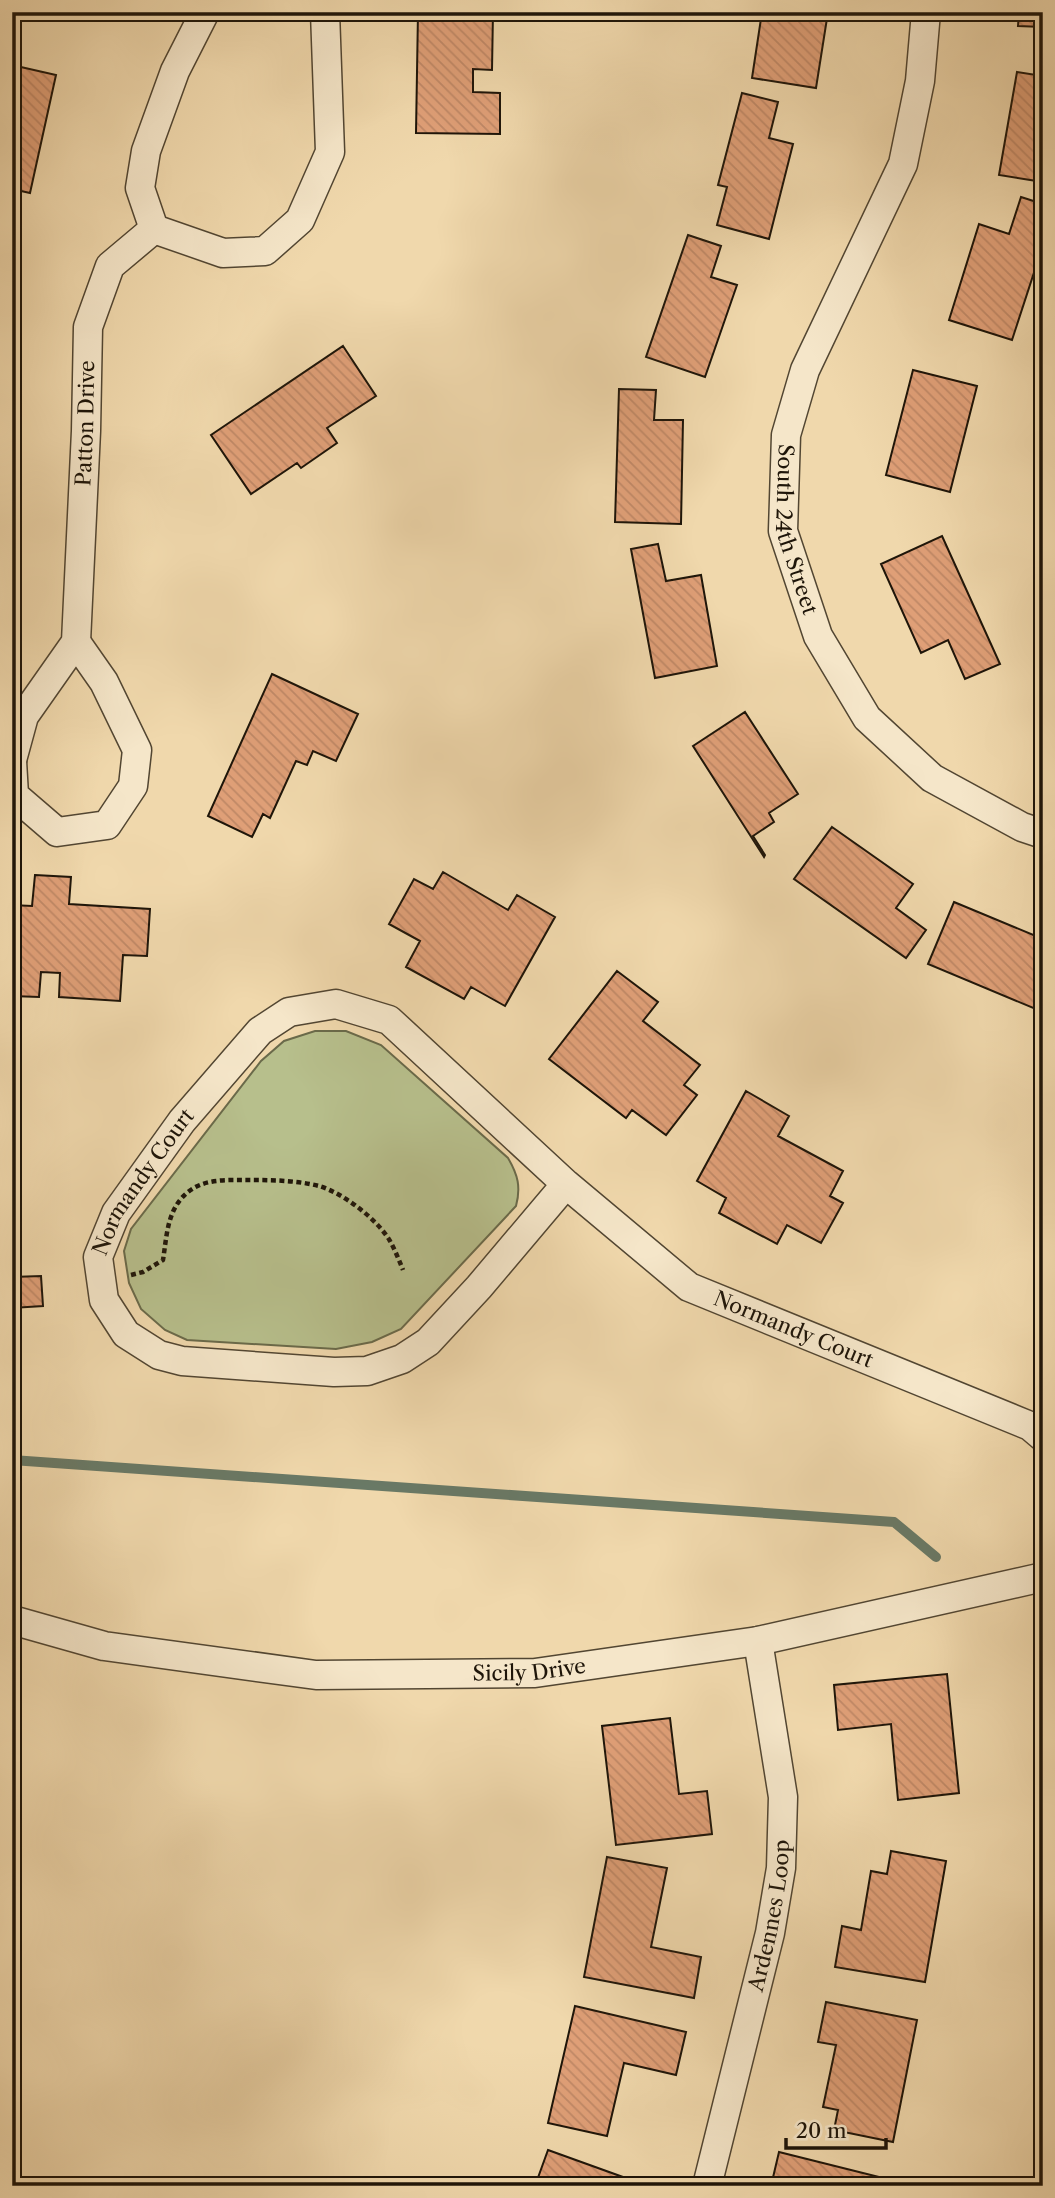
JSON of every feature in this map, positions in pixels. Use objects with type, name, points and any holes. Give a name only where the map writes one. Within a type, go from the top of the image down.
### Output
[{"type":"street","points":[[205,12],[175,71],[146,151],[140,188],[154,229],[223,253],[265,251],[300,219],[330,152],[325,12]]},
{"type":"street","name":"South 24th Street","points":[[926,12],[920,81],[903,164],[806,370],[786,435],[783,531],[818,636],[867,718],[932,778],[1022,827],[1043,834]]},
{"type":"street","name":"Patton Drive","points":[[76,642],[88,327],[110,266],[154,229]]},
{"type":"street","points":[[76,642],[104,682],[137,750],[133,786],[107,825],[57,832],[14,795],[12,760],[24,716],[76,642]]},
{"type":"street","name":"Normandy Court","points":[[566,1184],[479,1287],[428,1342],[402,1359],[367,1371],[334,1372],[182,1362],[159,1355],[126,1334],[104,1300],[98,1257],[116,1213],[182,1121],[260,1031],[289,1012],[336,1004],[389,1020],[566,1184],[689,1287],[1030,1426],[1043,1437]]},
{"type":"street","name":"Sicily Drive","points":[[12,1620],[104,1646],[316,1675],[535,1673],[758,1641],[1043,1577]]},
{"type":"street","name":"Ardennes Loop","points":[[707,2186],[770,1933],[780,1868],[783,1797],[758,1641]]},
{"type":"path","points":[[102,1279],[143,1272],[163,1260],[167,1223],[188,1192],[205,1182],[227,1180],[273,1180],[321,1186],[352,1203],[380,1227],[390,1241],[403,1270]]},
{"type":"green space","points":[[315,1031],[346,1031],[381,1045],[508,1158],[518,1181],[516,1206],[401,1329],[372,1342],[336,1349],[187,1340],[165,1330],[141,1309],[129,1283],[124,1251],[131,1229],[261,1061],[284,1041]]},
{"type":"building","points":[[418,12],[493,12],[492,70],[473,69],[473,92],[500,93],[500,134],[416,133]]},
{"type":"building","points":[[762,12],[828,12],[816,88],[752,78]]},
{"type":"building","points":[[1019,12],[1043,12],[1043,27],[1018,26]]},
{"type":"building","points":[[12,65],[56,75],[30,193],[12,189]]},
{"type":"building","points":[[1017,72],[1043,76],[1043,182],[999,175]]},
{"type":"building","points":[[742,93],[778,102],[769,138],[793,144],[769,239],[717,225],[727,187],[718,185]]},
{"type":"building","points":[[1021,197],[1043,204],[1043,245],[1012,340],[949,320],[979,224],[1009,234]]},
{"type":"building","points":[[688,235],[721,246],[711,277],[737,285],[705,377],[646,357]]},
{"type":"building","points":[[343,346],[376,396],[327,428],[337,443],[301,468],[297,463],[251,494],[211,435]]},
{"type":"building","points":[[913,370],[977,386],[950,492],[886,475]]},
{"type":"building","points":[[619,389],[656,390],[654,420],[683,420],[681,524],[615,522]]},
{"type":"building","points":[[942,536],[1000,664],[965,679],[948,640],[921,653],[881,564]]},
{"type":"building","points":[[658,544],[666,581],[701,575],[717,666],[655,678],[631,549]]},
{"type":"building","points":[[272,674],[358,714],[336,761],[313,751],[307,765],[296,761],[270,818],[263,814],[252,837],[208,816]]},
{"type":"building","points":[[745,712],[798,794],[769,813],[774,822],[753,836],[764,857],[693,746]]},
{"type":"building","points":[[832,827],[913,884],[896,908],[926,930],[906,958],[794,879]]},
{"type":"building","points":[[443,872],[508,910],[517,895],[555,917],[505,1006],[471,987],[464,999],[406,967],[420,941],[389,924],[414,879],[433,889]]},
{"type":"building","points":[[35,875],[71,877],[69,904],[150,909],[147,956],[123,955],[120,1001],[59,997],[60,973],[41,972],[39,997],[12,996],[12,905],[32,906]]},
{"type":"building","points":[[954,902],[1043,939],[1043,1012],[928,964]]},
{"type":"building","points":[[617,971],[658,1002],[643,1021],[700,1065],[684,1085],[697,1095],[666,1135],[632,1110],[626,1118],[549,1059]]},
{"type":"building","points":[[746,1091],[789,1116],[778,1136],[843,1171],[830,1196],[843,1203],[821,1243],[787,1225],[777,1244],[719,1213],[726,1198],[697,1181]]},
{"type":"building","points":[[41,1276],[43,1306],[12,1308],[12,1277]]},
{"type":"building","points":[[947,1674],[959,1793],[898,1800],[891,1724],[838,1730],[834,1685]]},
{"type":"building","points":[[670,1718],[679,1794],[707,1791],[712,1834],[616,1845],[602,1726]]},
{"type":"building","points":[[891,1851],[946,1861],[925,1982],[835,1967],[842,1926],[861,1930],[871,1871],[887,1874]]},
{"type":"building","points":[[607,1857],[667,1868],[651,1947],[701,1957],[694,1998],[584,1977]]},
{"type":"building","points":[[826,2002],[917,2020],[893,2142],[834,2130],[838,2110],[823,2107],[836,2045],[818,2042]]},
{"type":"building","points":[[575,2006],[686,2032],[676,2075],[624,2063],[607,2136],[548,2123]]},
{"type":"building","points":[[548,2150],[634,2181],[633,2186],[535,2186]]},
{"type":"building","points":[[779,2152],[891,2180],[890,2186],[771,2186]]},
{"type":"waterway","points":[[12,1460],[894,1522],[936,1557]]},
{"type":"waterway","points":[[1038,1631],[1043,1634]]}]
